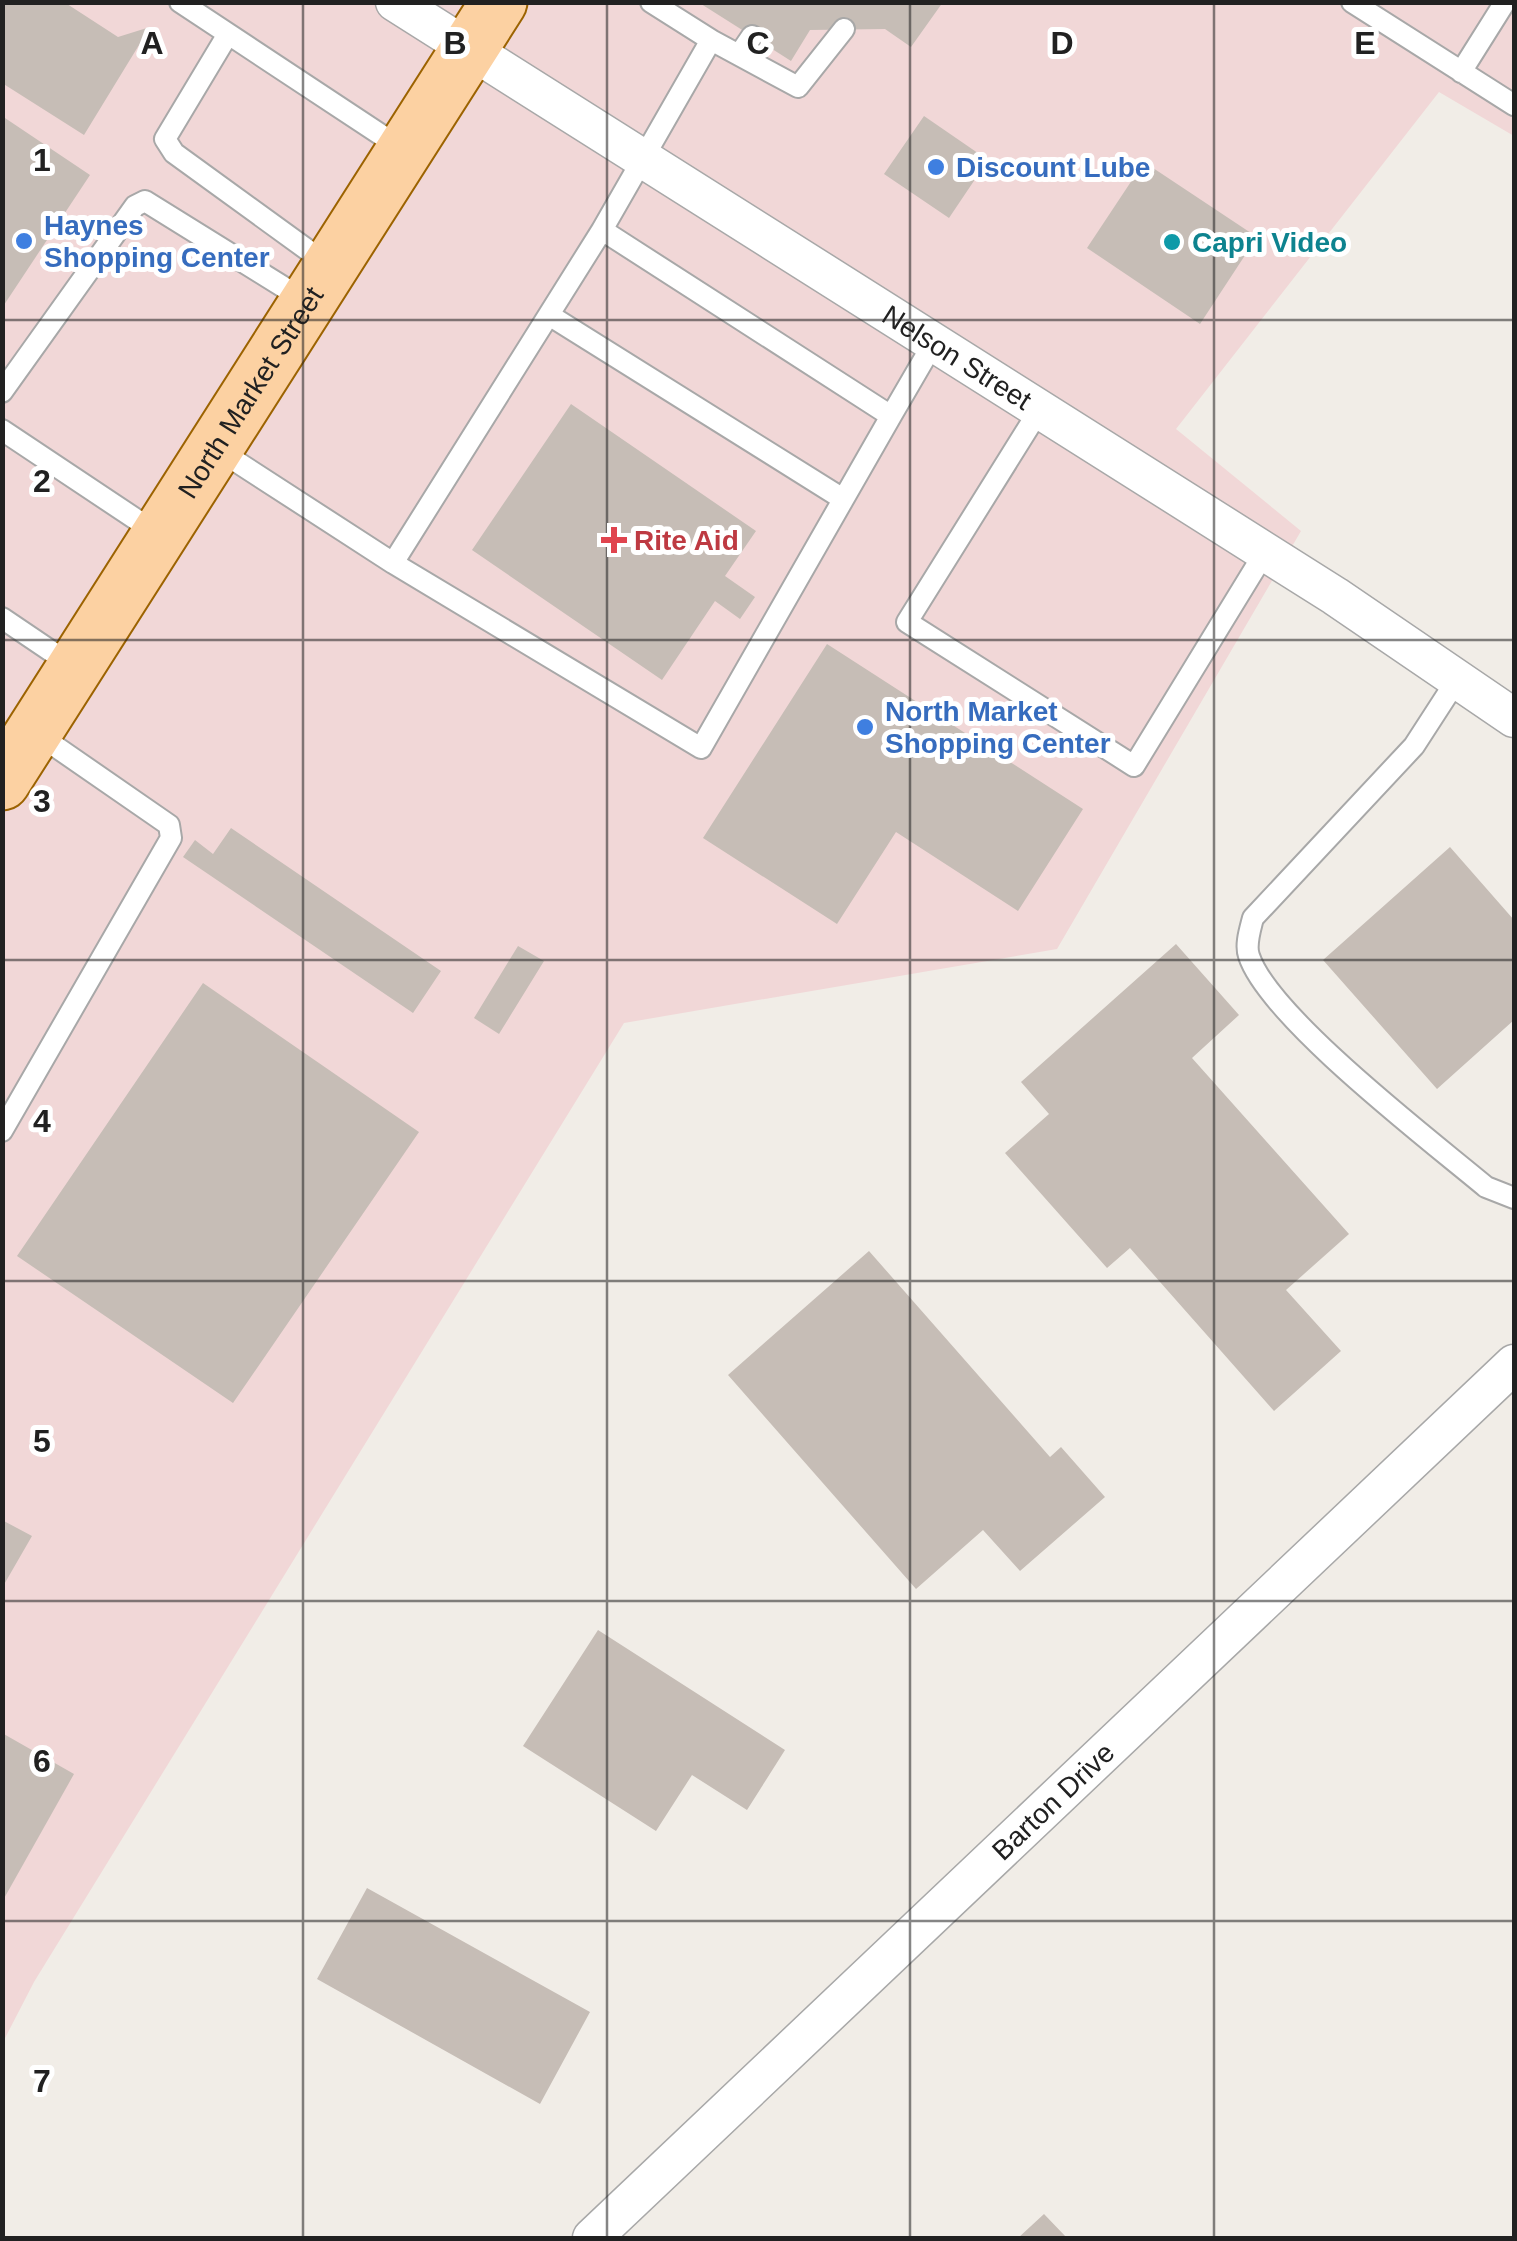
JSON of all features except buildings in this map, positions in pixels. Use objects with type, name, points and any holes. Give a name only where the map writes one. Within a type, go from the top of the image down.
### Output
[{"type":"main road","name":"North Market Street","points":[[13,761],[499,2]]},
{"type":"street","name":"Nelson Street","points":[[395,2],[1265,552],[1514,718]]},
{"type":"street","name":"Barton Drive","points":[[592,2238],[1514,1364]]},
{"type":"lane","points":[[180,2],[404,150]]},
{"type":"lane","points":[[651,2],[710,40],[798,86],[844,30]]},
{"type":"lane","points":[[679,21],[691,2]]},
{"type":"lane","points":[[1352,2],[1514,106]]},
{"type":"lane","points":[[1461,72],[1504,2]]},
{"type":"lane","points":[[228,34],[165,139],[174,153],[319,285]]},
{"type":"lane","points":[[738,56],[752,36]]},
{"type":"lane","points":[[393,563],[602,230],[710,40]]},
{"type":"lane","points":[[2,392],[135,206],[146,201],[319,285]]},
{"type":"lane","points":[[602,230],[891,416]]},
{"type":"lane","points":[[549,315],[843,499]]},
{"type":"lane","points":[[214,448],[393,563],[701,748],[934,342]]},
{"type":"lane","points":[[1040,409],[908,622],[1134,766],[1265,552]]},
{"type":"lane","points":[[2,430],[159,534]]},
{"type":"lane","points":[[2,618],[75,667]]},
{"type":"lane","points":[[1458,678],[1414,746],[1253,918],[1246,951],[1260,983],[1342,1064],[1486,1188],[1514,1198]]},
{"type":"lane","points":[[2,1131],[171,838],[170,825],[13,761]]},
{"type":"shaded area","points":[[3,3],[1514,3],[1514,136],[1439,92],[1176,429],[1301,531],[1057,949],[624,1023],[34,1982],[3,2042]]},
{"type":"place","name":"Discount Lube","points":[[936,167]]},
{"type":"place","name":"Haynes Shopping Center","points":[[24,241]]},
{"type":"place","name":"Capri Video","points":[[1172,242]]},
{"type":"place","name":"Rite Aid","points":[[614,540]]},
{"type":"place","name":"North Market Shopping Center","points":[[865,727]]}]
